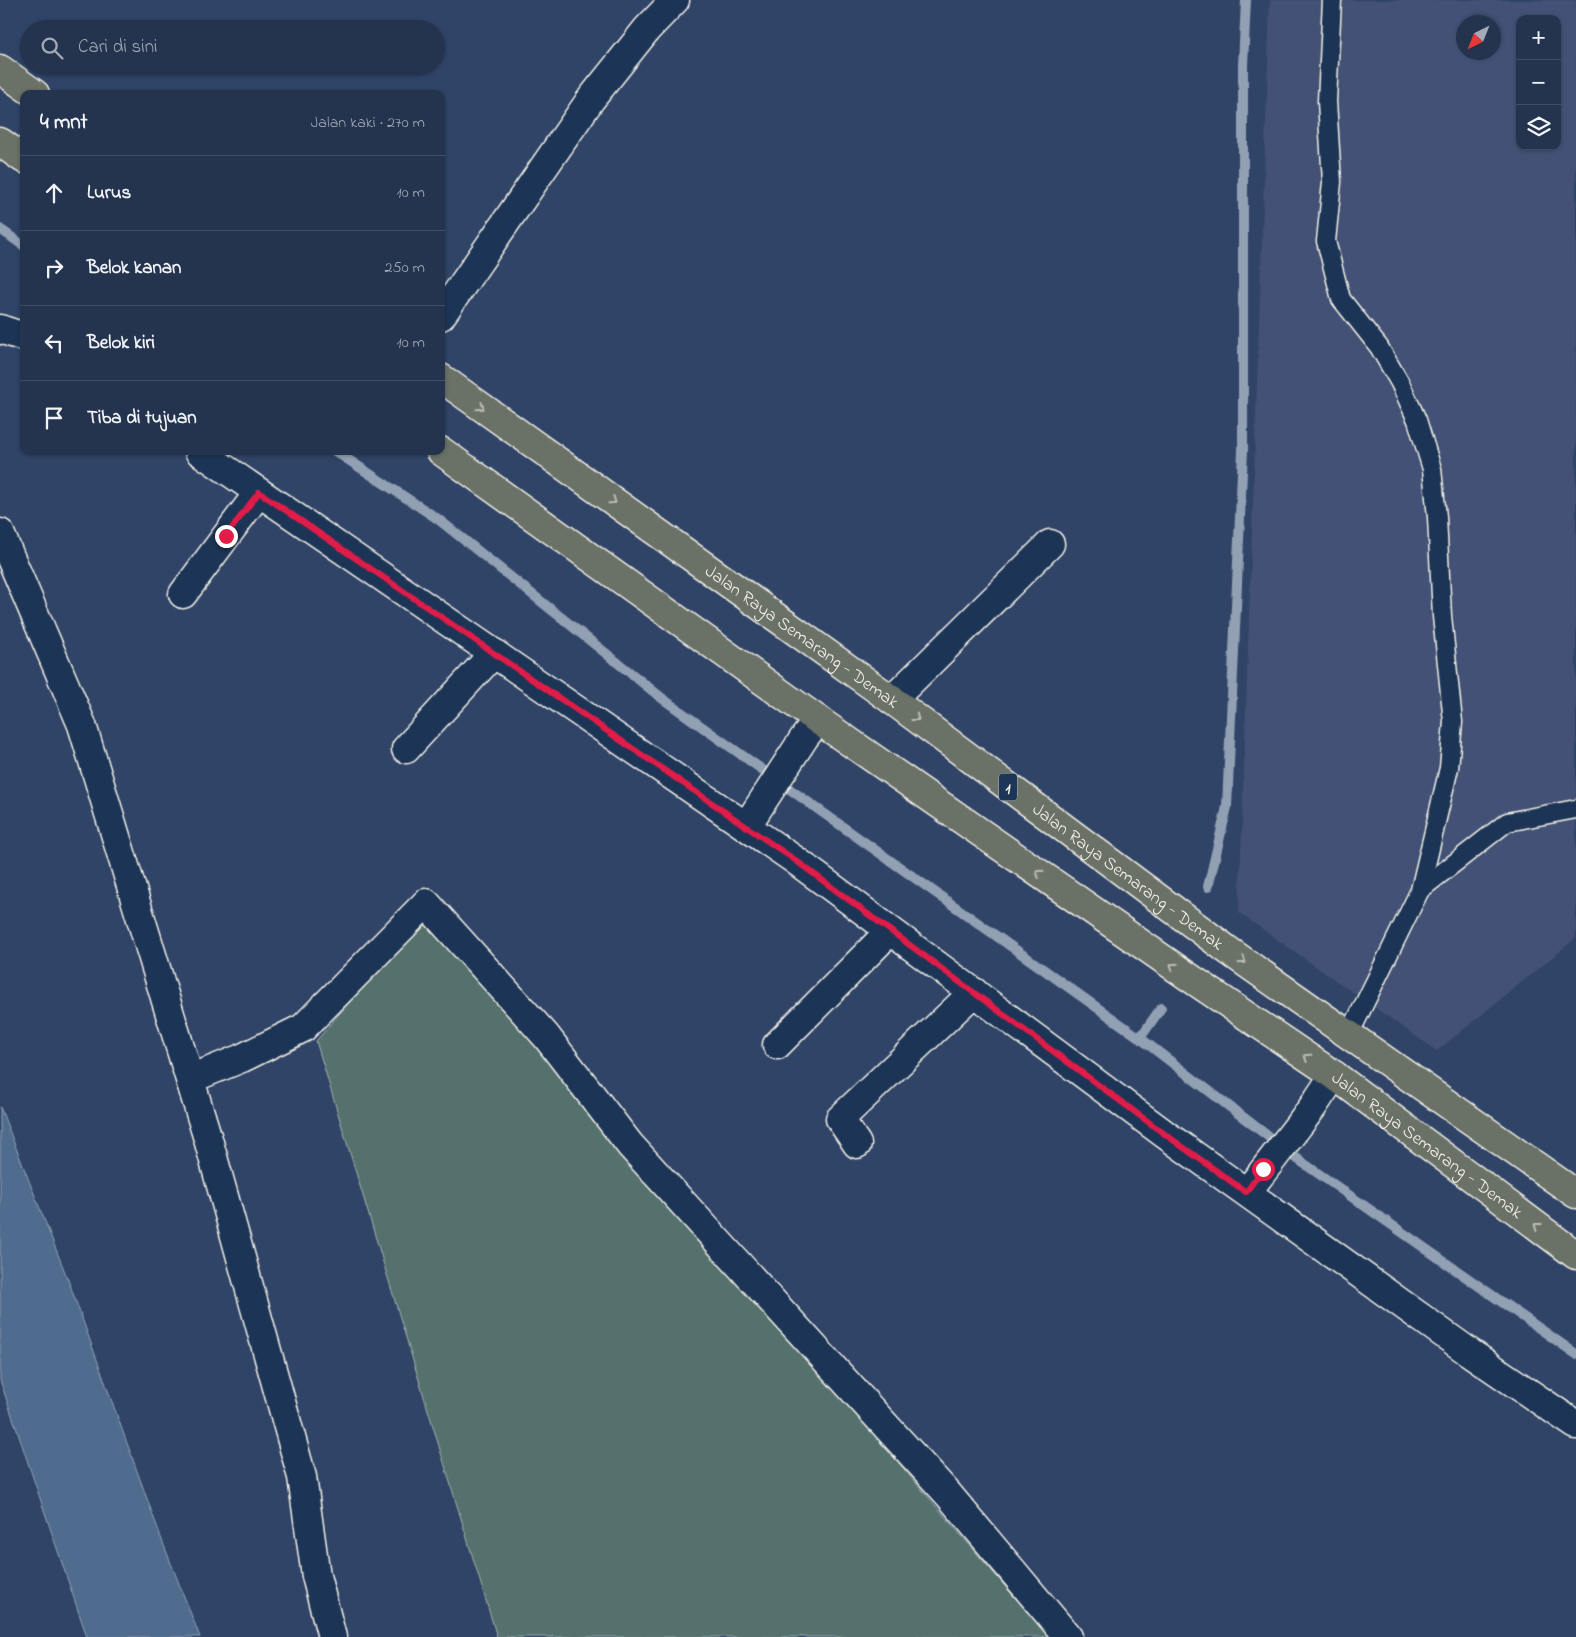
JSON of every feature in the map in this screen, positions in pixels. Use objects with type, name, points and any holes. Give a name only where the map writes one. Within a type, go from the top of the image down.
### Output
[{"type":"highway","points":[[0,69],[30,90]]},
{"type":"highway","points":[[0,142],[20,156]]},
{"type":"highway","name":"Jalan Raya Semarang - Demak","points":[[445,381],[892,700],[1229,951],[1576,1194]]},
{"type":"highway","name":"Jalan Raya Semarang - Demak","points":[[445,454],[811,729],[1186,975],[1334,1075],[1576,1255]]},
{"type":"street","points":[[445,310],[591,99],[647,29],[675,0]]},
{"type":"street","points":[[0,329],[20,336]]},
{"type":"street","points":[[204,455],[494,653],[751,822],[890,931],[1166,1135],[1461,1346],[1576,1425]]},
{"type":"street","points":[[183,594],[259,492]]},
{"type":"street","points":[[0,533],[82,724],[190,1080],[302,1477],[316,1576],[332,1637]]},
{"type":"street","points":[[892,700],[1050,544]]},
{"type":"street","points":[[406,749],[494,653]]},
{"type":"street","points":[[751,822],[811,729]]},
{"type":"street","points":[[190,1080],[242,1058],[303,1028],[426,903],[546,1036],[630,1145],[948,1494],[1068,1637]]},
{"type":"street","points":[[777,1045],[890,931]]},
{"type":"street","points":[[857,1144],[840,1119],[974,992]]},
{"type":"street","points":[[1246,1192],[1312,1108],[1334,1075]]},
{"type":"lane","points":[[1332,0],[1326,101],[1332,182],[1326,241],[1340,299],[1379,347],[1400,383],[1417,420],[1432,469],[1437,517],[1442,616],[1453,722],[1449,768],[1420,890],[1348,1035]]},
{"type":"lane","points":[[1420,890],[1507,822],[1576,809]]},
{"type":"shaded area","points":[[1270,0],[1576,0],[1576,938],[1437,1051],[1239,913]]},
{"type":"shaded area","points":[[0,1107],[70,1285],[163,1543],[200,1637],[87,1637],[0,1380]]},
{"type":"green space","points":[[422,917],[625,1146],[1049,1637],[497,1637],[316,1041]]},
{"type":"waterway","points":[[1208,887],[1227,807],[1243,450],[1243,65],[1246,0]]},
{"type":"waterway","points":[[0,229],[20,243]]},
{"type":"waterway","points":[[341,455],[438,519],[663,699],[1140,1038],[1299,1160],[1576,1354]]},
{"type":"waterway","points":[[1140,1038],[1161,1008]]},
{"type":"route","points":[[226,536],[259,492],[795,860],[1166,1135],[1246,1192],[1263,1169]]}]
